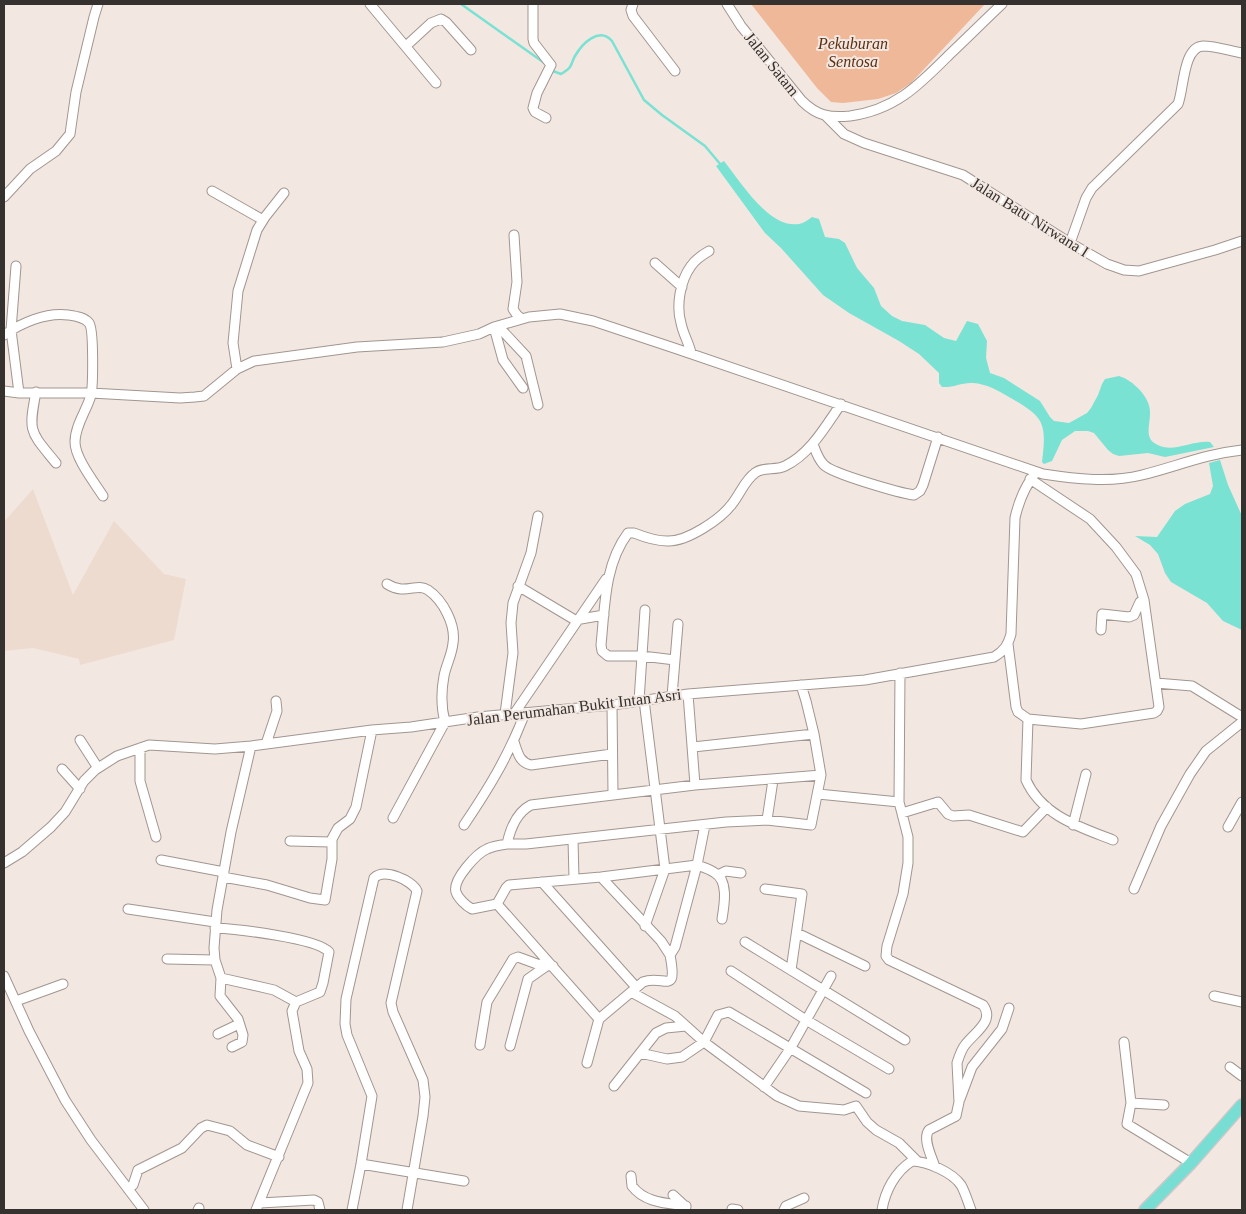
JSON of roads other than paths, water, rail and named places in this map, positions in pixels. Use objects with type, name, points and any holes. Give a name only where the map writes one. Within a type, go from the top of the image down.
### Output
[{"type":"main road","points":[[1148,1209],[1242,1105]]},
{"type":"street","points":[[4,197],[30,169],[56,151],[70,134],[76,92],[98,4]]},
{"type":"street","points":[[370,4],[436,83]]},
{"type":"street","points":[[533,4],[534,43],[549,61],[548,70],[533,106],[535,112],[546,118]]},
{"type":"street","points":[[633,4],[632,15],[675,71]]},
{"type":"street","name":"Jalan Satam","points":[[726,4],[741,26],[802,100],[811,109],[826,116]]},
{"type":"street","points":[[826,116],[834,118],[871,112],[905,95],[926,78],[1002,4]]},
{"type":"street","points":[[406,46],[431,23],[441,19],[446,22],[471,50]]},
{"type":"street","points":[[1070,243],[1086,198],[1092,188],[1178,104],[1187,62],[1193,51],[1201,46],[1242,53]]},
{"type":"street","name":"Jalan Batu Nirwana I","points":[[826,116],[844,134],[864,143],[964,175],[1070,243],[1107,264],[1124,270],[1139,271],[1242,241]]},
{"type":"street","points":[[212,191],[263,220]]},
{"type":"street","points":[[237,370],[233,343],[238,291],[258,230],[263,220],[284,193]]},
{"type":"street","points":[[514,234],[517,282],[514,309],[517,316],[522,319]]},
{"type":"street","points":[[691,354],[680,322],[679,310],[682,287],[692,265],[709,251]]},
{"type":"street","points":[[655,263],[682,287]]},
{"type":"street","points":[[16,266],[7,333],[19,393]]},
{"type":"street","points":[[4,391],[195,398],[204,396],[237,370],[254,361],[357,347],[443,342],[479,334],[496,326],[522,319],[560,314],[593,321],[938,437],[1033,476],[1090,519],[1136,574],[1144,600],[1156,683],[1159,707],[1154,713],[1081,724],[1028,719],[1018,712],[1008,644],[1012,624],[1015,518],[1018,502],[1033,476]]},
{"type":"street","points":[[7,333],[29,321],[52,315],[77,316],[88,323],[92,329],[91,394],[76,435],[76,446],[82,461],[103,496]]},
{"type":"street","points":[[496,326],[503,360],[523,388]]},
{"type":"street","points":[[496,326],[526,356],[538,404]]},
{"type":"street","points":[[36,392],[30,418],[31,429],[37,440],[56,462]]},
{"type":"street","points":[[674,660],[642,656],[608,656],[604,654],[601,645],[606,586],[614,556],[628,533],[668,542],[681,539],[715,522],[732,505],[755,473],[763,469],[780,469],[791,463],[813,444],[841,404]]},
{"type":"street","points":[[813,444],[818,458],[830,470],[896,492],[914,495],[920,491],[938,437]]},
{"type":"street","points":[[1033,476],[1089,480],[1124,478],[1142,475],[1204,456],[1242,450]]},
{"type":"street","points":[[510,714],[513,653],[511,612],[518,586],[531,553],[538,516]]},
{"type":"street","points":[[510,714],[581,619],[609,575]]},
{"type":"street","points":[[388,584],[401,590],[417,587],[426,588],[442,604],[454,635],[442,685],[442,709],[445,722],[393,818]]},
{"type":"street","points":[[518,586],[573,619],[604,615]]},
{"type":"street","points":[[1101,630],[1102,614],[1129,617],[1134,615],[1140,602],[1144,600]]},
{"type":"street","points":[[645,610],[642,700],[665,869],[645,926]]},
{"type":"street","points":[[672,696],[678,624]]},
{"type":"street","name":"Jalan Perumahan Bukit Intan Asri","points":[[4,863],[22,852],[51,827],[64,812],[84,781],[98,768],[117,756],[158,744],[215,749],[251,746],[510,714],[612,705],[688,694],[865,680],[973,662],[1002,652],[1008,644]]},
{"type":"street","points":[[900,673],[899,802],[908,837],[908,863],[903,894],[887,946],[886,956],[889,960],[983,1005],[988,1011],[984,1024],[964,1046],[958,1058],[959,1102]]},
{"type":"street","points":[[1156,683],[1192,686],[1242,716]]},
{"type":"street","points":[[722,919],[724,892],[718,875],[697,865],[508,886],[497,904],[472,909],[457,894],[456,887],[465,869],[478,854],[492,847],[507,844],[526,844],[726,822],[767,820],[811,825],[821,775],[814,734],[801,685]]},
{"type":"street","points":[[688,694],[695,785]]},
{"type":"street","points":[[266,744],[276,711],[276,701]]},
{"type":"street","points":[[612,705],[613,794]]},
{"type":"street","points":[[464,825],[487,791],[514,742],[525,713]]},
{"type":"street","points":[[1028,719],[1026,780],[1030,789],[1053,814],[1073,825],[1113,840]]},
{"type":"street","points":[[1134,889],[1161,826],[1190,774],[1206,751],[1242,722]]},
{"type":"street","points":[[161,860],[267,885],[301,896],[325,900],[332,859],[331,842],[335,832],[350,819],[356,807],[372,730]]},
{"type":"street","points":[[693,747],[814,734]]},
{"type":"street","points":[[80,740],[98,768]]},
{"type":"street","points":[[514,742],[520,760],[531,765],[612,754]]},
{"type":"street","points":[[232,1046],[243,1040],[236,1015],[221,998],[221,978],[214,952],[215,925],[231,832],[251,746]]},
{"type":"street","points":[[140,748],[140,781],[156,837]]},
{"type":"street","points":[[62,769],[80,788]]},
{"type":"street","points":[[1073,825],[1086,774]]},
{"type":"street","points":[[507,844],[509,834],[519,816],[531,805],[695,785],[821,775]]},
{"type":"street","points":[[767,820],[773,780]]},
{"type":"street","points":[[818,794],[899,802]]},
{"type":"street","points":[[902,813],[938,802],[948,814],[953,816],[969,815],[1023,832],[1047,807]]},
{"type":"street","points":[[1228,827],[1242,802]]},
{"type":"street","points":[[670,955],[675,947],[697,865],[705,825]]},
{"type":"street","points":[[572,839],[574,879]]},
{"type":"street","points":[[290,841],[331,842]]},
{"type":"street","points":[[718,875],[726,871],[741,873]]},
{"type":"street","points":[[352,1210],[372,1096],[349,1042],[345,1024],[345,1012],[353,966],[374,878],[378,875],[387,874],[413,886],[418,892],[391,1003],[425,1089],[423,1116],[407,1210]]},
{"type":"street","points":[[587,1063],[599,1019],[647,980],[666,982],[672,979],[673,975],[670,955],[666,948],[600,877]]},
{"type":"street","points":[[542,882],[634,990],[675,1016],[704,1042],[764,1088],[799,1106],[844,1110],[856,1106],[867,1122],[876,1130],[900,1144],[917,1161]]},
{"type":"street","points":[[765,889],[802,894],[791,970]]},
{"type":"street","points":[[497,904],[599,1019]]},
{"type":"street","points":[[128,909],[306,941],[327,950],[330,955],[321,990],[316,995],[296,1002],[292,1009],[293,1024],[299,1051],[307,1069],[308,1083],[258,1206],[314,1200],[318,1202],[320,1210]]},
{"type":"street","points":[[797,933],[865,966]]},
{"type":"street","points":[[745,942],[905,1040]]},
{"type":"street","points":[[480,1045],[486,1004],[511,960],[519,957],[550,966]]},
{"type":"street","points":[[167,959],[215,960]]},
{"type":"street","points":[[510,1046],[528,979],[550,966]]},
{"type":"street","points":[[731,971],[806,1020],[889,1069]]},
{"type":"street","points":[[4,976],[65,1100],[91,1140],[144,1210]]},
{"type":"street","points":[[764,1088],[790,1049],[831,976]]},
{"type":"street","points":[[221,978],[274,990],[296,1002]]},
{"type":"street","points":[[16,1001],[62,984]]},
{"type":"street","points":[[1214,996],[1242,1002]]},
{"type":"street","points":[[935,1167],[926,1133],[956,1116],[972,1067],[1002,1029],[1009,1008]]},
{"type":"street","points":[[640,1053],[667,1059],[677,1059],[704,1042],[718,1016],[729,1012],[866,1093]]},
{"type":"street","points":[[218,1034],[239,1024]]},
{"type":"street","points":[[614,1086],[651,1038],[660,1030],[686,1026]]},
{"type":"street","points":[[1124,1042],[1131,1103],[1126,1124],[1191,1163]]},
{"type":"street","points":[[1230,1067],[1242,1076]]},
{"type":"street","points":[[1131,1103],[1164,1105]]},
{"type":"street","points":[[128,1189],[133,1185],[138,1170],[182,1148],[201,1128],[207,1126],[230,1131],[247,1145],[279,1157]]},
{"type":"street","points":[[882,1210],[888,1189],[898,1173],[912,1161],[922,1161],[952,1176],[961,1185],[971,1210]]},
{"type":"street","points":[[361,1164],[464,1181]]},
{"type":"street","points":[[631,1176],[632,1186],[644,1198],[688,1208]]},
{"type":"street","points":[[673,1195],[688,1208]]},
{"type":"street","points":[[784,1210],[786,1206],[804,1198]]},
{"type":"water","points":[[724,161],[756,202],[777,219],[788,224],[799,224],[812,217],[819,219],[825,237],[839,239],[845,243],[857,268],[874,288],[881,306],[892,316],[902,321],[925,325],[944,338],[956,341],[967,321],[978,324],[987,341],[986,358],[990,373],[1004,378],[1040,401],[1054,421],[1069,423],[1087,413],[1105,379],[1119,376],[1130,381],[1148,401],[1150,407],[1149,437],[1155,443],[1172,448],[1210,442],[1214,447],[1165,457],[1148,453],[1119,456],[1108,450],[1094,433],[1075,431],[1062,440],[1052,461],[1044,464],[1042,462],[1043,429],[1036,416],[1030,410],[996,390],[983,385],[969,383],[942,387],[939,383],[939,373],[919,354],[849,313],[823,295],[765,233],[716,166]]},
{"type":"water","points":[[1220,460],[1228,485],[1242,516],[1242,630],[1223,621],[1207,603],[1171,582],[1165,573],[1158,554],[1150,545],[1135,536],[1157,537],[1175,511],[1185,504],[1210,494],[1213,486],[1209,463]]},
{"type":"waterway","points":[[461,4],[543,62]]},
{"type":"waterway","points":[[550,70],[561,74],[571,66],[574,57],[586,42],[596,36],[602,35],[607,37],[612,41],[644,100],[705,146],[721,165]]},
{"type":"park label","name":"Pekuburan Sentosa","points":[[853,52]]}]
